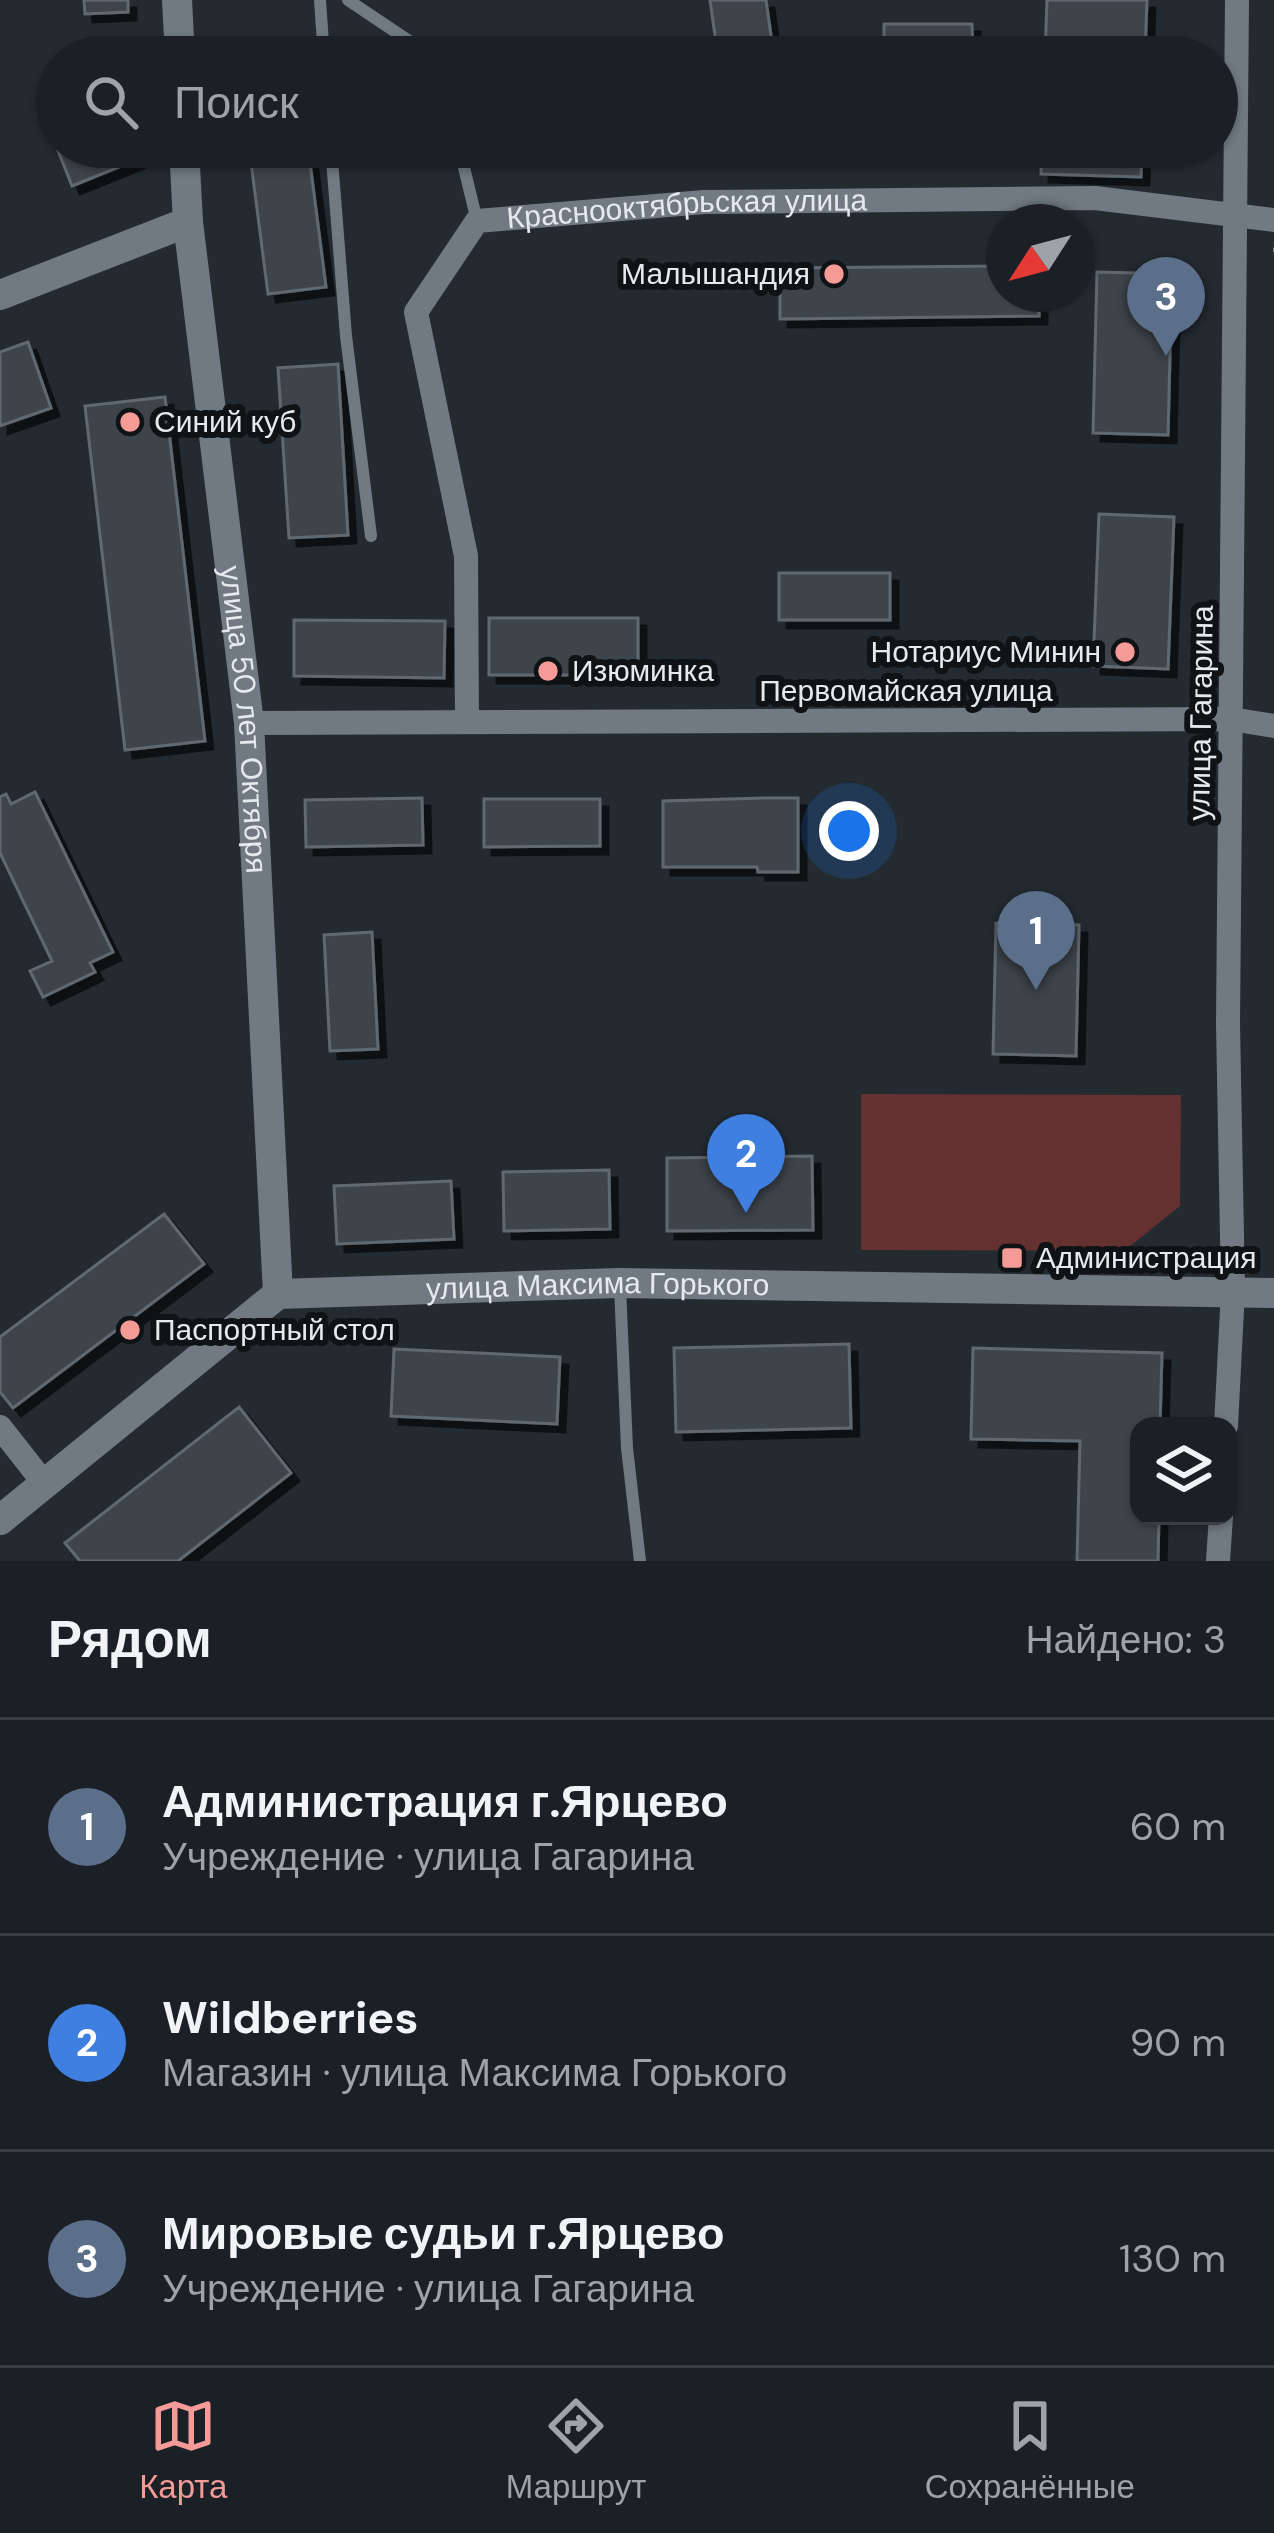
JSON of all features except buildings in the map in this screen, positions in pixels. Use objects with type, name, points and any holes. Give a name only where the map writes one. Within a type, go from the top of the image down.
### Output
[{"type":"street","points":[[177,0],[179,36]]},
{"type":"street","name":"улица Гагарина","points":[[1238,0],[1238,36]]},
{"type":"street","name":"улица 50 лет Октября","points":[[185,168],[249,723],[278,1294]]},
{"type":"street","name":"улица Гагарина","points":[[1227,1417],[1234,1290],[1228,1024],[1236,168]]},
{"type":"street","name":"Краснооктябрьская улица","points":[[467,722],[466,556],[416,312],[477,221],[704,202],[1095,198],[1274,220]]},
{"type":"street","points":[[0,295],[188,222]]},
{"type":"street","name":"Первомайская улица","points":[[249,723],[1231,719],[1274,726]]},
{"type":"street","name":"улица Максима Горького","points":[[278,1294],[620,1283],[1274,1293]]},
{"type":"street","points":[[0,1520],[278,1294]]},
{"type":"street","points":[[0,1427],[44,1483]]},
{"type":"street","points":[[1218,1561],[1220,1525]]},
{"type":"lane","points":[[320,0],[323,36]]},
{"type":"lane","points":[[348,0],[402,36]]},
{"type":"lane","points":[[333,168],[346,336],[371,536]]},
{"type":"lane","points":[[464,168],[477,221]]},
{"type":"lane","points":[[620,1283],[627,1448],[640,1561]]},
{"type":"shaded area","points":[[861,1094],[1181,1095],[1180,1206],[1124,1251],[861,1250]]},
{"type":"place","name":"Малышандия","points":[[834,274]]},
{"type":"place","name":"Мировые судьи г.Ярцево","points":[[1166,356]]},
{"type":"place","name":"Синий куб","points":[[130,422]]},
{"type":"place","name":"Нотариус Минин","points":[[1125,652]]},
{"type":"place","name":"Изюминка","points":[[548,671]]},
{"type":"place","name":"Администрация г.Ярцево","points":[[1036,990]]},
{"type":"place","name":"Wildberries","points":[[746,1213]]},
{"type":"place","name":"Администрация","points":[[1012,1258]]},
{"type":"place","name":"Паспортный стол","points":[[130,1330]]}]
